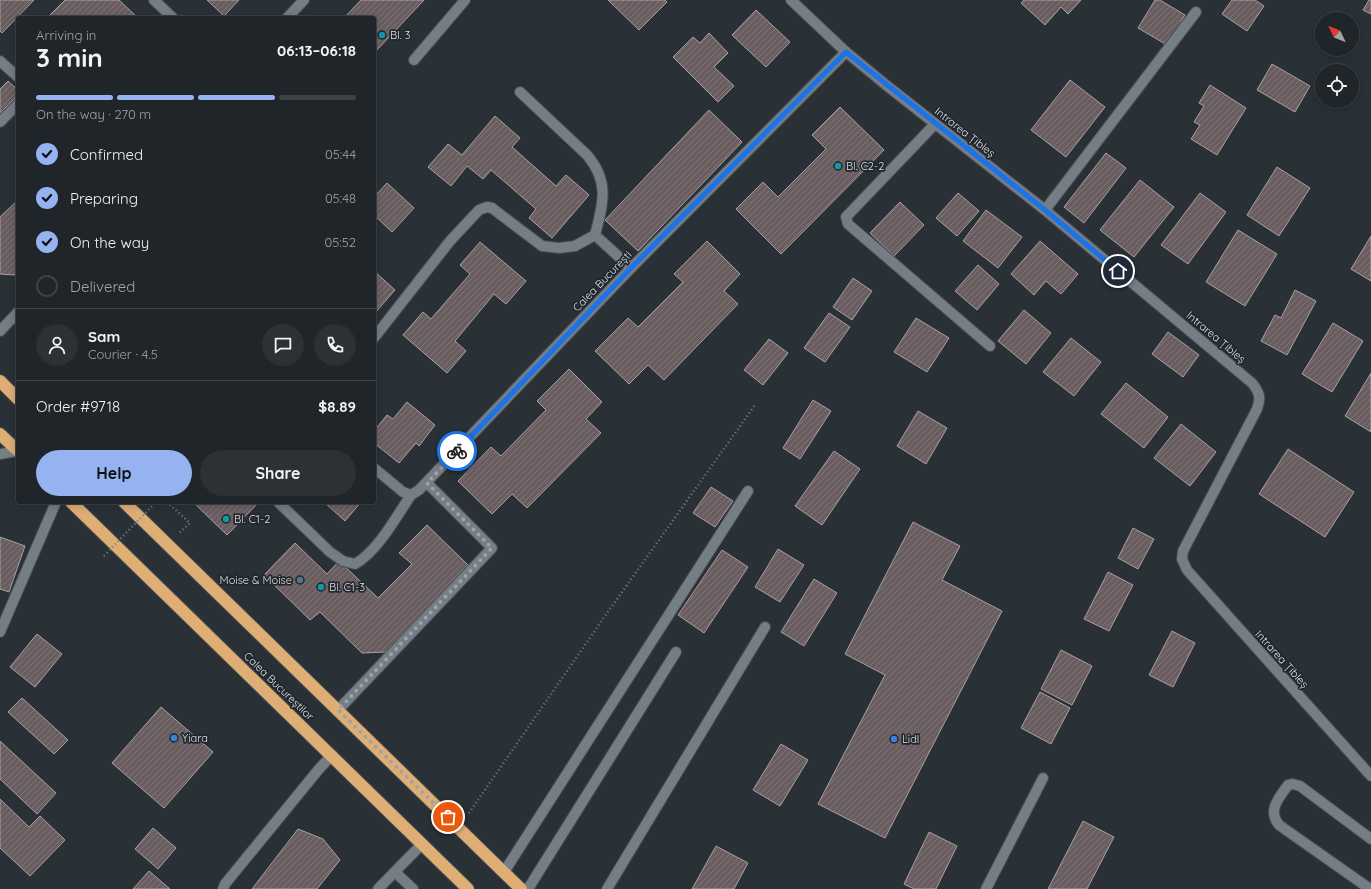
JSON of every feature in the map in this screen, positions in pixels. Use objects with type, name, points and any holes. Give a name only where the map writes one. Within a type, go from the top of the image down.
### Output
[{"type":"highway","points":[[0,381],[16,397]]},
{"type":"highway","points":[[0,434],[16,449]]},
{"type":"highway","name":"Calea Bucureștilor","points":[[73,504],[468,889]]},
{"type":"highway","points":[[126,504],[521,889]]},
{"type":"street","points":[[154,0],[171,16]]},
{"type":"street","points":[[289,16],[304,0]]},
{"type":"street","points":[[414,60],[465,0]]},
{"type":"street","name":"Intrarea Țibleș","points":[[791,0],[846,52],[1045,210],[1252,383],[1259,392],[1260,400],[1257,410],[1194,529],[1183,551],[1182,559],[1188,570],[1371,776]]},
{"type":"street","points":[[1045,210],[1196,12]]},
{"type":"street","name":"Calea București","points":[[280,504],[330,552],[343,561],[355,564],[365,558],[411,495],[427,483],[631,268],[846,52]]},
{"type":"street","points":[[0,61],[16,75]]},
{"type":"street","points":[[376,335],[450,241],[478,210],[487,207],[492,208],[542,246],[559,248],[575,246],[595,235],[602,207],[603,182],[596,166],[587,155],[520,92]]},
{"type":"street","points":[[0,122],[16,106]]},
{"type":"street","points":[[935,124],[846,217],[848,224],[990,346]]},
{"type":"street","points":[[595,235],[631,268]]},
{"type":"street","points":[[0,331],[16,314]]},
{"type":"street","points":[[0,454],[16,451]]},
{"type":"street","points":[[376,470],[403,492],[411,495]]},
{"type":"street","points":[[338,710],[492,548],[427,483]]},
{"type":"street","points":[[504,872],[748,491]]},
{"type":"street","points":[[0,632],[55,504]]},
{"type":"street","points":[[607,889],[765,627]]},
{"type":"street","points":[[528,889],[676,652]]},
{"type":"street","points":[[222,889],[318,769],[332,755]]},
{"type":"street","points":[[986,889],[1043,778]]},
{"type":"street","points":[[1371,839],[1300,786],[1294,784],[1288,785],[1275,803],[1273,812],[1274,819],[1279,824],[1371,888]]},
{"type":"street","points":[[378,889],[422,844]]},
{"type":"street","points":[[395,872],[413,889]]},
{"type":"path","points":[[459,828],[605,616],[755,404]]},
{"type":"path","points":[[104,556],[154,504]]},
{"type":"path","points":[[169,504],[190,523]]},
{"type":"building","points":[[0,0],[34,0],[18,16],[16,16],[16,19],[2,33],[0,31]]},
{"type":"building","points":[[65,0],[119,0],[136,16],[49,16]]},
{"type":"building","points":[[207,0],[239,0],[224,16]]},
{"type":"building","name":"Bl. 3","points":[[361,0],[424,0],[376,51],[376,16],[346,16]]},
{"type":"building","points":[[608,0],[665,0],[667,2],[639,30]]},
{"type":"building","points":[[1024,0],[1081,0],[1068,14],[1061,7],[1045,25],[1021,3]]},
{"type":"building","points":[[1155,0],[1160,0],[1185,15],[1167,45],[1138,28]]},
{"type":"building","points":[[1232,0],[1255,0],[1264,6],[1247,31],[1222,14]]},
{"type":"building","points":[[1369,0],[1371,0],[1371,14],[1363,10]]},
{"type":"building","points":[[756,10],[790,42],[766,67],[732,35]]},
{"type":"building","points":[[709,33],[728,53],[714,67],[734,86],[718,102],[673,57],[693,37],[700,43]]},
{"type":"building","points":[[1272,64],[1310,86],[1295,112],[1257,90]]},
{"type":"building","points":[[1070,80],[1105,107],[1066,157],[1031,130]]},
{"type":"building","points":[[8,81],[16,88],[16,97],[0,113],[0,89]]},
{"type":"building","points":[[1210,85],[1246,108],[1217,155],[1191,139],[1200,125],[1194,122],[1204,106],[1199,103]]},
{"type":"building","name":"Bl. C2-2","points":[[840,107],[884,150],[781,254],[736,209],[763,182],[778,197],[826,149],[812,135]]},
{"type":"building","points":[[709,110],[742,142],[638,251],[605,220]]},
{"type":"building","points":[[495,116],[520,138],[512,147],[556,186],[566,175],[589,195],[552,238],[529,218],[536,209],[491,170],[483,179],[467,166],[451,186],[428,167],[448,144],[462,155]]},
{"type":"building","points":[[1106,153],[1126,168],[1084,223],[1064,207]]},
{"type":"building","points":[[1277,167],[1310,188],[1279,236],[1247,215]]},
{"type":"building","points":[[1140,180],[1174,207],[1134,257],[1100,230]]},
{"type":"building","points":[[387,183],[414,208],[392,232],[376,217],[376,195]]},
{"type":"building","points":[[958,193],[979,211],[957,236],[936,218]]},
{"type":"building","points":[[1200,193],[1226,212],[1188,264],[1161,245]]},
{"type":"building","points":[[16,202],[15,275],[0,274],[0,217]]},
{"type":"building","points":[[900,202],[924,225],[894,256],[870,233]]},
{"type":"building","points":[[986,210],[1022,237],[998,268],[963,241]]},
{"type":"building","points":[[1238,230],[1277,254],[1245,306],[1206,282]]},
{"type":"building","points":[[1371,236],[1371,281],[1351,269]]},
{"type":"building","points":[[707,241],[740,274],[724,291],[738,304],[664,380],[648,365],[629,384],[595,351],[628,318],[638,327],[683,282],[674,274]]},
{"type":"building","points":[[1040,241],[1078,274],[1061,294],[1046,281],[1034,295],[1011,274]]},
{"type":"building","points":[[480,242],[526,281],[506,304],[494,294],[455,341],[466,351],[447,373],[403,335],[423,312],[431,319],[470,274],[460,265]]},
{"type":"building","points":[[978,265],[999,284],[977,310],[955,291]]},
{"type":"building","points":[[376,273],[395,290],[376,312]]},
{"type":"building","points":[[853,278],[872,291],[852,320],[833,307]]},
{"type":"building","points":[[1295,290],[1316,301],[1287,355],[1261,341],[1275,315],[1281,318]]},
{"type":"building","points":[[1024,310],[1051,333],[1026,364],[998,341]]},
{"type":"building","points":[[829,313],[850,327],[825,362],[804,348]]},
{"type":"building","points":[[916,318],[949,338],[927,372],[894,352]]},
{"type":"building","points":[[1333,323],[1363,341],[1332,392],[1302,374]]},
{"type":"building","points":[[1168,332],[1199,355],[1183,377],[1152,354]]},
{"type":"building","points":[[1071,338],[1101,362],[1074,396],[1043,372]]},
{"type":"building","points":[[769,339],[788,353],[763,385],[744,370]]},
{"type":"building","points":[[569,369],[602,402],[586,419],[601,433],[527,508],[512,494],[492,514],[458,481],[491,447],[501,456],[546,410],[537,401]]},
{"type":"building","points":[[1371,373],[1371,432],[1345,416]]},
{"type":"building","points":[[1126,383],[1168,417],[1144,448],[1101,414]]},
{"type":"building","points":[[813,400],[831,411],[800,459],[783,448]]},
{"type":"building","points":[[407,402],[435,425],[419,446],[416,443],[399,463],[376,445],[376,429],[387,415],[393,419]]},
{"type":"building","points":[[918,411],[947,428],[926,464],[897,446]]},
{"type":"building","points":[[1181,424],[1216,452],[1190,486],[1154,458]]},
{"type":"building","points":[[1288,449],[1354,492],[1325,537],[1259,494]]},
{"type":"building","points":[[834,451],[860,469],[822,525],[795,506]]},
{"type":"building","points":[[711,487],[733,501],[715,527],[693,513]]},
{"type":"building","name":"Bl. C1-2","points":[[195,504],[257,504],[227,535]]},
{"type":"building","points":[[326,504],[359,504],[345,521]]},
{"type":"building","name":"Lidl","points":[[913,522],[960,546],[942,580],[1002,611],[885,838],[818,804],[885,675],[845,654]]},
{"type":"building","name":"Bl. C1-3","points":[[427,525],[468,565],[385,652],[362,653],[320,612],[310,620],[264,575],[295,543],[327,574],[339,561],[378,598],[412,564],[399,553]]},
{"type":"building","points":[[1133,528],[1154,539],[1138,569],[1118,558]]},
{"type":"building","points":[[0,537],[25,546],[9,592],[0,589]]},
{"type":"building","points":[[778,549],[804,565],[780,602],[755,587]]},
{"type":"building","points":[[722,550],[748,567],[704,633],[678,615]]},
{"type":"building","points":[[1108,572],[1133,585],[1109,631],[1084,619]]},
{"type":"building","points":[[814,579],[837,593],[804,646],[781,632]]},
{"type":"building","points":[[1172,631],[1195,643],[1173,687],[1149,675]]},
{"type":"building","points":[[37,634],[62,654],[35,687],[10,667]]},
{"type":"building","points":[[1061,650],[1092,666],[1072,705],[1041,689]]},
{"type":"building","points":[[1040,692],[1070,708],[1051,744],[1021,728]]},
{"type":"building","points":[[22,698],[68,740],[54,754],[8,712]]},
{"type":"building","points":[[161,707],[213,752],[164,808],[112,763]]},
{"type":"building","points":[[0,741],[56,793],[37,814],[0,779]]},
{"type":"building","points":[[781,744],[808,760],[780,806],[753,790]]},
{"type":"building","points":[[0,799],[29,827],[40,816],[65,840],[30,876],[0,848]]},
{"type":"building","points":[[1083,821],[1114,837],[1087,889],[1048,889]]},
{"type":"building","points":[[153,828],[176,848],[158,869],[135,849]]},
{"type":"building","points":[[298,829],[323,839],[340,860],[317,889],[252,889]]},
{"type":"building","points":[[929,832],[957,846],[936,889],[914,889],[904,884]]},
{"type":"building","points":[[716,846],[748,863],[734,889],[692,889]]},
{"type":"building","points":[[149,871],[170,889],[133,889]]},
{"type":"way so far","points":[[448,817],[338,710],[492,548],[427,483],[457,451]]},
{"type":"place","name":"Bl. 3","points":[[382,35]]},
{"type":"place","name":"Bl. C2-2","points":[[838,166]]},
{"type":"place","name":"Bl. C1-2","points":[[226,519]]},
{"type":"place","name":"Moise & Moise","points":[[300,580]]},
{"type":"place","name":"Bl. C1-3","points":[[321,587]]},
{"type":"place","name":"Yiara","points":[[174,738]]},
{"type":"place","name":"Lidl","points":[[894,739]]},
{"type":"route","points":[[457,451],[631,268],[826,74],[846,52],[1045,210],[1118,271]]}]
